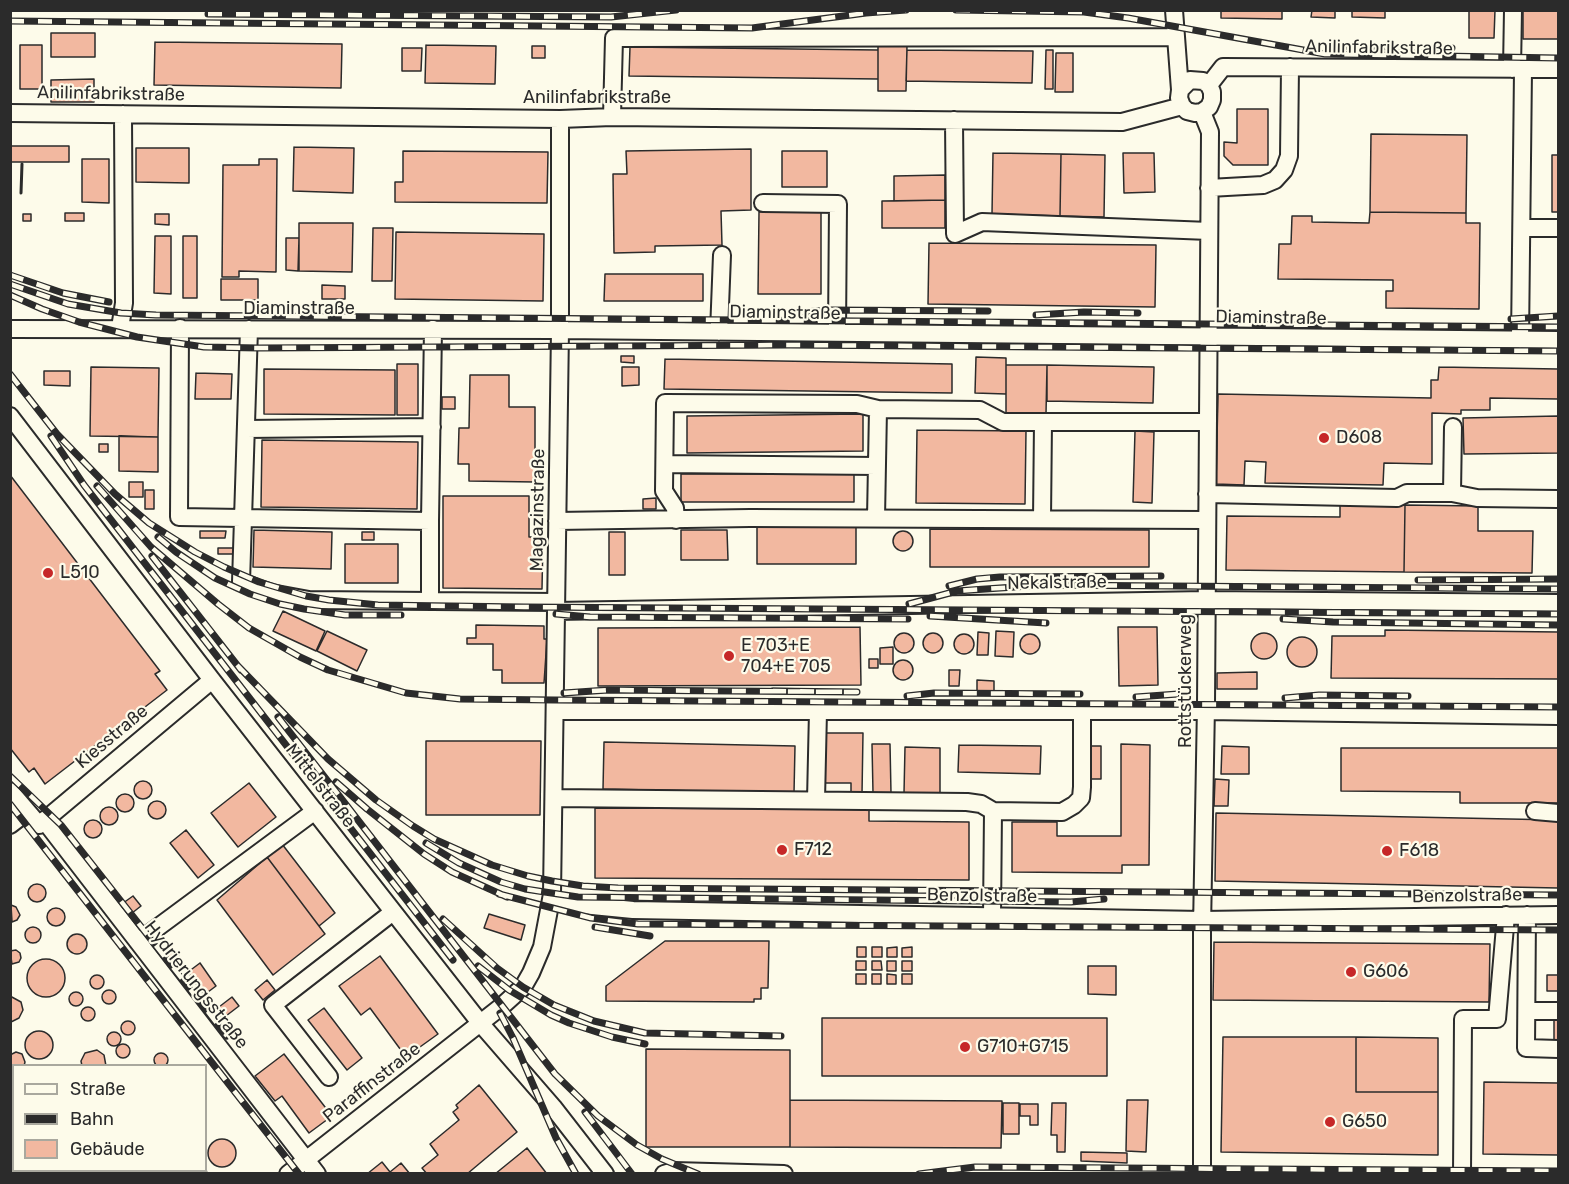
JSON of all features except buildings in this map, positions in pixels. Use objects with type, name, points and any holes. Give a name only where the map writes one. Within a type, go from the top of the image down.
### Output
[{"type":"street","points":[[1174,10],[1181,98],[1187,111],[1202,112],[1209,107],[1212,92],[1209,85],[1197,79],[1190,80],[1181,98]]},
{"type":"street","points":[[1513,10],[1518,69],[1522,228],[1520,339]]},
{"type":"street","points":[[612,117],[614,38],[1175,37]]},
{"type":"street","name":"Anilinfabrikstraße","points":[[1209,85],[1223,67],[1558,69]]},
{"type":"street","points":[[1209,188],[1263,185],[1275,180],[1284,170],[1289,156],[1290,67]]},
{"type":"street","name":"Anilinfabrikstraße","points":[[10,112],[560,119],[612,117],[1122,122],[1181,98]]},
{"type":"street","name":"Rottstückerweg","points":[[1202,112],[1210,132],[1206,711],[1202,920],[1202,1173]]},
{"type":"street","points":[[120,328],[124,303],[123,114]]},
{"type":"street","name":"Magazinstraße","points":[[552,902],[560,330],[560,119]]},
{"type":"street","points":[[954,120],[955,234],[982,222],[1209,231]]},
{"type":"street","points":[[763,203],[838,204],[837,333]]},
{"type":"street","points":[[1522,228],[1558,228]]},
{"type":"street","points":[[719,332],[722,255]]},
{"type":"street","points":[[180,328],[179,517],[430,521]]},
{"type":"street","points":[[243,519],[249,328]]},
{"type":"street","name":"Diaminstraße","points":[[10,329],[432,329],[1558,340]]},
{"type":"street","points":[[430,601],[432,329]]},
{"type":"street","points":[[676,520],[675,508],[664,491],[665,404],[857,404],[878,409],[980,410],[1003,422],[1208,422]]},
{"type":"street","points":[[876,518],[878,409]]},
{"type":"street","name":"Mittelstraße","points":[[10,416],[212,680],[481,1024],[553,1107],[605,1173]]},
{"type":"street","points":[[1042,519],[1043,422]]},
{"type":"street","points":[[1452,494],[1454,426]]},
{"type":"street","points":[[246,429],[432,427]]},
{"type":"street","points":[[664,464],[877,466]]},
{"type":"street","points":[[1207,494],[1397,498],[1407,493],[1452,494],[1478,498],[1558,499]]},
{"type":"street","points":[[557,521],[750,518],[1206,520]]},
{"type":"street","name":"Nekalstraße","points":[[243,519],[241,582],[271,593],[309,600],[430,601],[556,607],[1206,600],[1558,603]]},
{"type":"street","name":"Kiesstraße","points":[[41,823],[212,680]]},
{"type":"street","points":[[555,711],[1206,711],[1558,716]]},
{"type":"street","points":[[816,800],[818,711]]},
{"type":"street","points":[[554,798],[967,802],[981,804],[993,811],[1062,812],[1081,798],[1082,711]]},
{"type":"street","name":"Hydrierungsstraße","points":[[10,791],[27,812],[41,823],[138,942],[317,1173]]},
{"type":"street","points":[[138,942],[315,811]]},
{"type":"street","points":[[992,916],[993,811]]},
{"type":"street","points":[[1535,811],[1558,813]]},
{"type":"street","points":[[10,825],[27,812]]},
{"type":"street","points":[[481,1024],[523,987],[542,947],[552,902]]},
{"type":"street","name":"Benzolstraße","points":[[552,902],[633,910],[1202,920],[1558,915]]},
{"type":"street","points":[[329,1077],[273,1005],[393,912]]},
{"type":"street","points":[[1462,1173],[1463,1019],[1497,1019],[1506,915]]},
{"type":"street","points":[[1527,915],[1526,1048],[1558,1049]]},
{"type":"street","points":[[1527,1011],[1558,1011]]},
{"type":"street","name":"Paraffinstraße","points":[[288,1173],[481,1024]]},
{"type":"street","points":[[664,1173],[674,1171],[784,1173]]},
{"type":"railway","points":[[208,14],[611,17],[676,10]]},
{"type":"railway","points":[[10,21],[752,28],[906,10]]},
{"type":"railway","points":[[956,10],[1084,12],[1325,54],[1558,58]]},
{"type":"railway","points":[[1329,46],[1452,48]]},
{"type":"railway","points":[[10,275],[63,293],[109,302]]},
{"type":"railway","points":[[10,284],[68,304],[121,313],[156,315],[1558,327]]},
{"type":"railway","points":[[10,295],[79,322],[137,337],[204,347],[790,345],[1558,351]]},
{"type":"railway","points":[[794,313],[828,310],[988,311]]},
{"type":"railway","points":[[1036,315],[1084,312],[1138,313]]},
{"type":"railway","points":[[1511,319],[1558,316]]},
{"type":"railway","points":[[10,374],[57,434],[115,494],[149,523],[195,552],[259,582],[306,596],[329,600],[378,605],[524,607],[1558,614]]},
{"type":"railway","points":[[51,436],[84,485],[453,960]]},
{"type":"railway","points":[[97,486],[151,547],[249,628],[328,670],[406,693],[460,699],[1558,707]]},
{"type":"railway","points":[[158,537],[215,578],[250,594],[280,604],[345,615],[401,615]]},
{"type":"railway","points":[[152,556],[241,670]]},
{"type":"railway","points":[[949,586],[977,579],[1000,577],[1161,576]]},
{"type":"railway","points":[[1418,580],[1558,579]]},
{"type":"railway","points":[[909,604],[957,591],[1043,585],[1558,589]]},
{"type":"railway","points":[[556,614],[590,617],[908,619]]},
{"type":"railway","points":[[930,616],[1046,623]]},
{"type":"railway","points":[[1283,619],[1333,622],[1558,625]]},
{"type":"railway","points":[[237,665],[328,759],[376,800],[413,826],[434,839],[492,865],[552,881],[618,888],[1558,895]]},
{"type":"railway","points":[[564,693],[608,690],[857,692],[773,691]]},
{"type":"railway","points":[[907,696],[934,693],[1080,694]]},
{"type":"railway","points":[[1136,697],[1178,694]]},
{"type":"railway","points":[[1285,698],[1319,695],[1408,696]]},
{"type":"railway","points":[[278,717],[555,1074],[598,1116],[637,1145],[662,1159],[698,1174]]},
{"type":"railway","points":[[10,776],[61,825],[227,1036]]},
{"type":"railway","points":[[336,782],[424,854],[452,872],[507,897]]},
{"type":"railway","points":[[10,804],[299,1174]]},
{"type":"railway","points":[[426,843],[459,863],[501,882],[525,889],[578,897],[1071,902],[1104,899]]},
{"type":"railway","points":[[499,894],[591,918],[638,924],[1558,930]]},
{"type":"railway","points":[[443,919],[497,968],[523,987],[554,1005],[594,1021],[645,1033],[781,1036]]},
{"type":"railway","points":[[595,927],[650,936]]},
{"type":"railway","points":[[478,966],[509,990],[551,1015],[612,1037],[645,1044]]},
{"type":"railway","points":[[500,1013],[556,1138],[576,1174]]},
{"type":"railway","points":[[585,1112],[632,1174]]},
{"type":"railway","points":[[919,1174],[975,1167],[1558,1171]]},
{"type":"wall","points":[[21,193],[22,164]]},
{"type":"place","name":"D608","points":[[1324,438]]},
{"type":"place","name":"L510","points":[[48,573]]},
{"type":"place","name":"E 703+E 704+E 705","points":[[729,656]]},
{"type":"place","name":"F712","points":[[782,850]]},
{"type":"place","name":"F618","points":[[1387,851]]},
{"type":"place","name":"G606","points":[[1351,972]]},
{"type":"place","name":"G710+G715","points":[[965,1047]]},
{"type":"place","name":"G650","points":[[1330,1122]]}]
